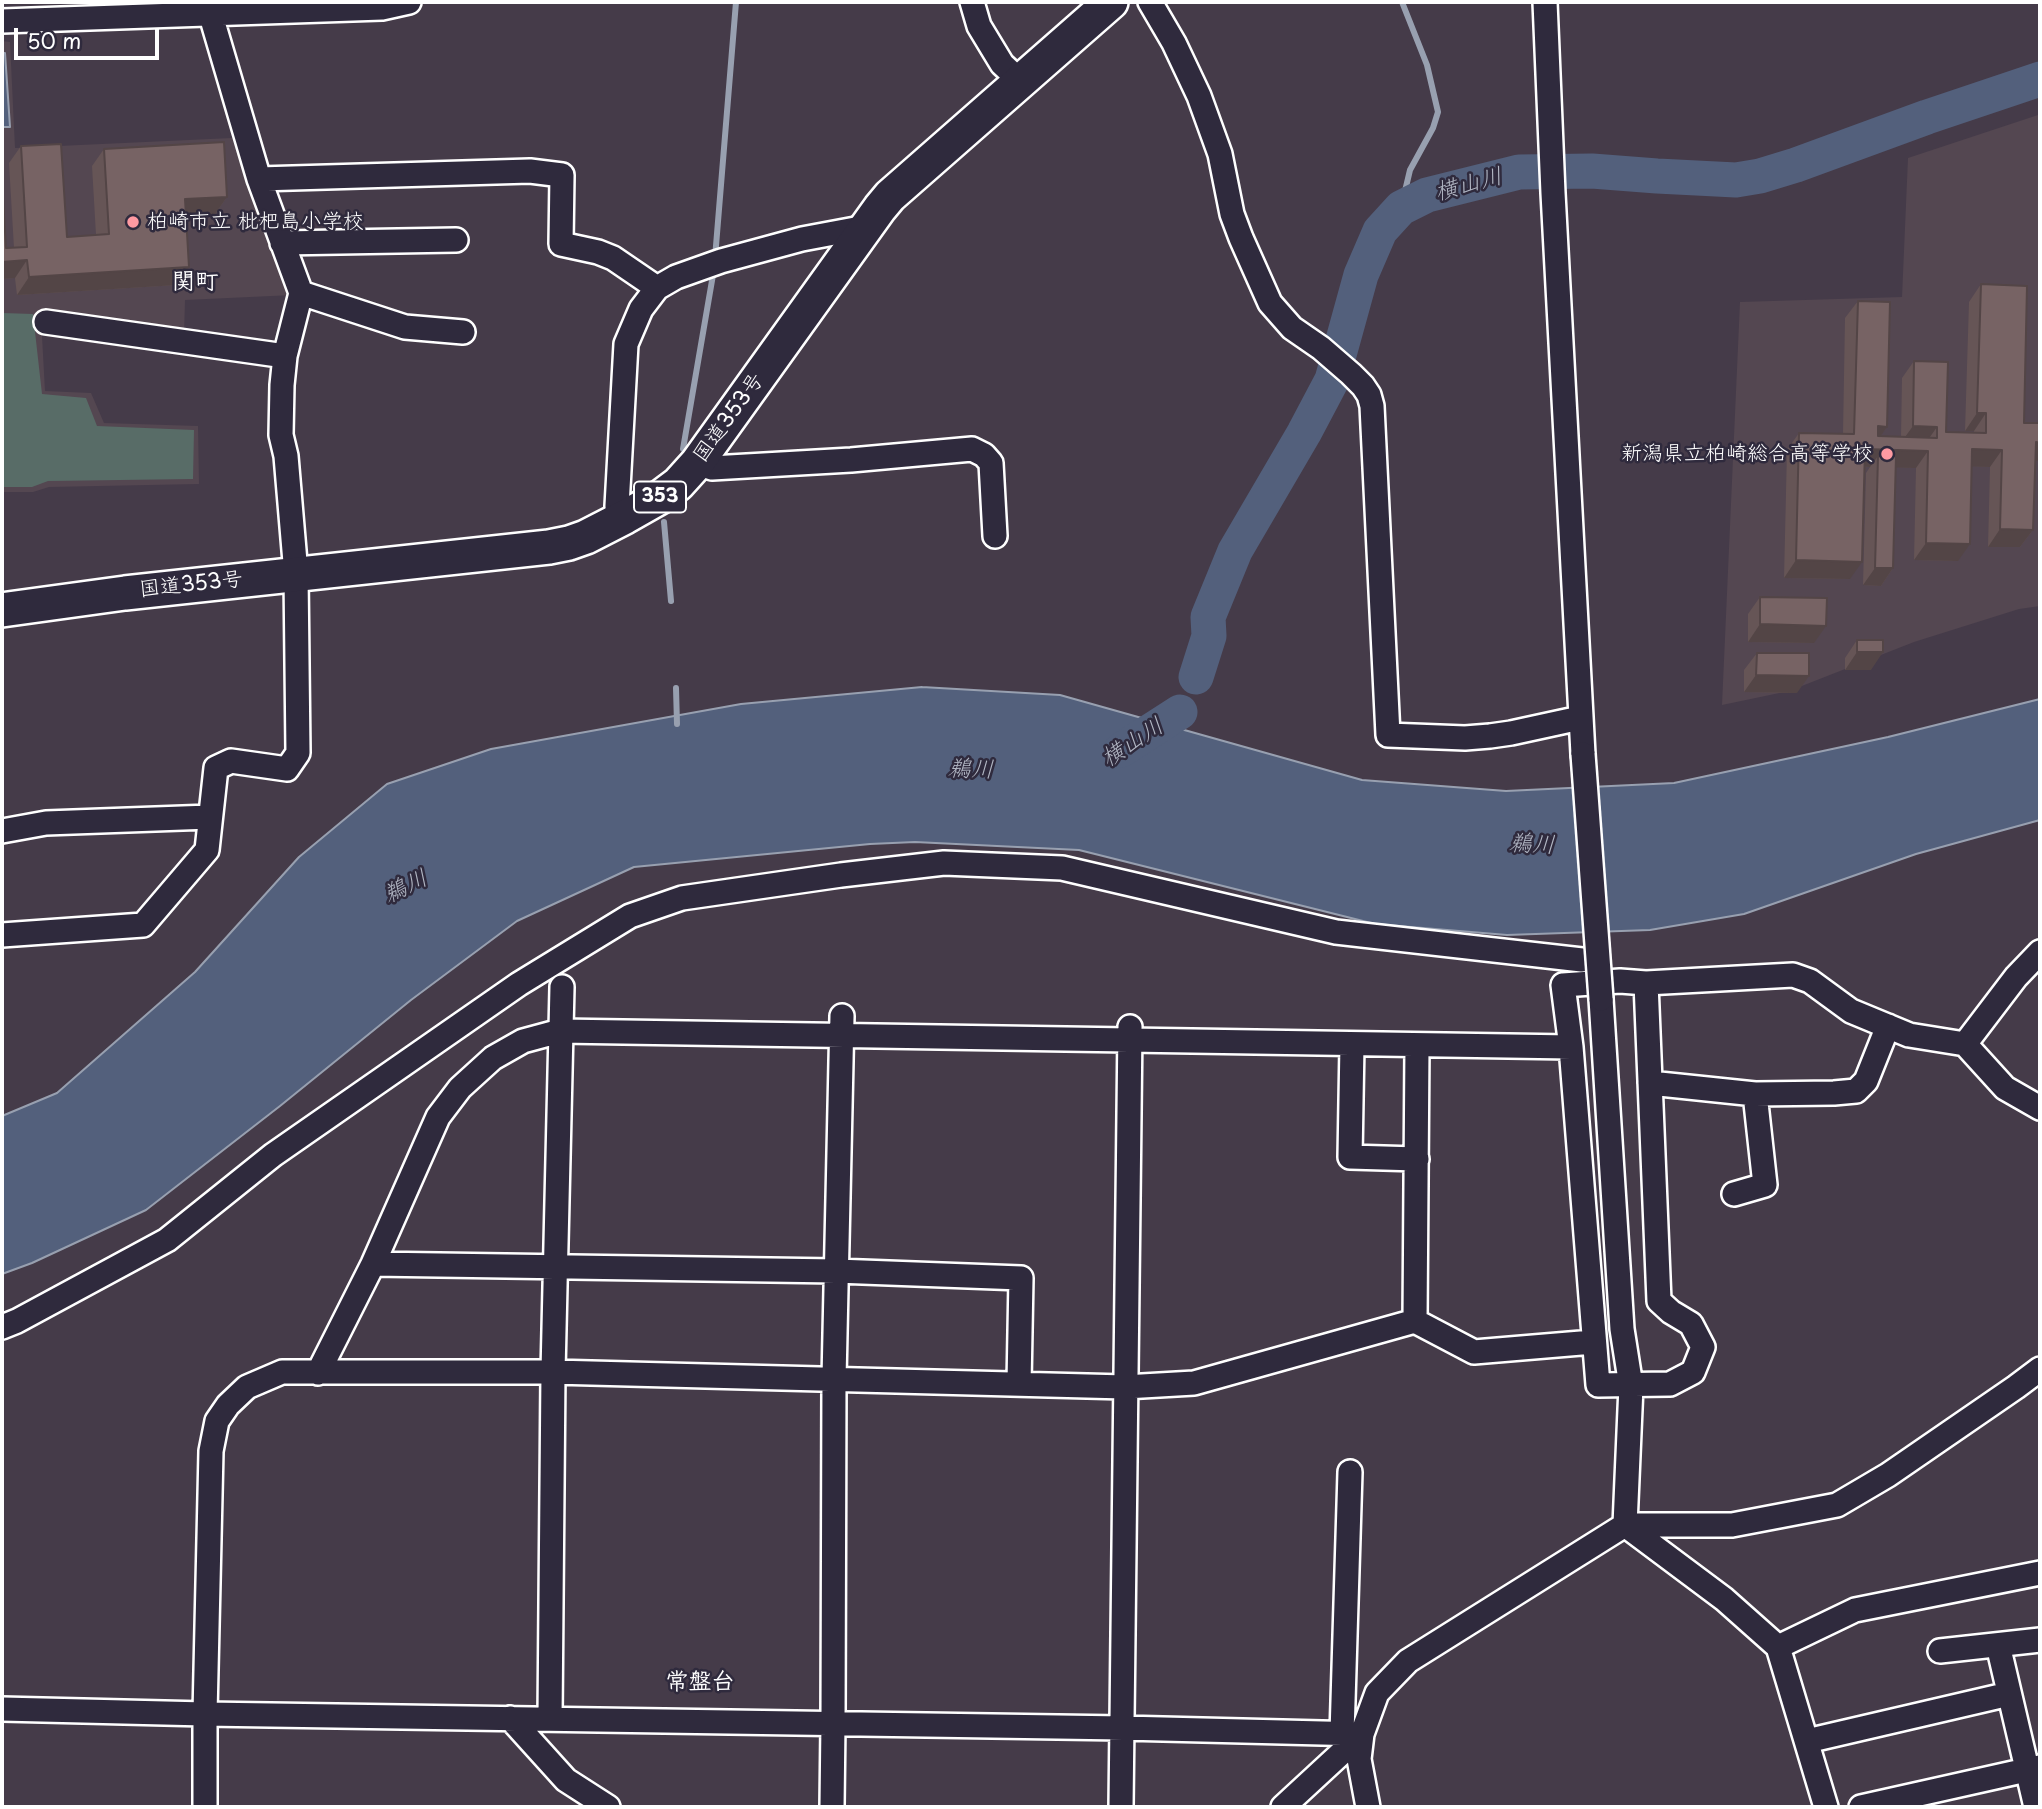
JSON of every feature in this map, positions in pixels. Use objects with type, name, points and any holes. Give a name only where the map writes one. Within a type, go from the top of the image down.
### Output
[{"type":"highway","name":"国道353号","points":[[2,610],[125,593],[549,547],[586,537],[618,521],[662,496],[678,484],[697,463],[866,227],[897,190],[1111,2]]},
{"type":"street","points":[[2,21],[209,8],[382,8],[409,2]]},
{"type":"street","points":[[972,2],[979,26],[990,46],[1002,64],[1020,81]]},
{"type":"street","points":[[1150,2],[1174,43],[1199,96],[1220,154],[1232,214],[1262,289],[1279,315],[1292,328],[1351,374],[1369,395],[1372,406],[1388,735],[1465,738],[1490,736],[1580,718]]},
{"type":"street","points":[[1545,2],[1580,718],[1622,1329],[1631,1386],[1625,1525]]},
{"type":"street","points":[[2,935],[143,925],[207,850],[216,768],[231,761],[287,769],[298,753],[296,574],[286,456],[281,435],[285,356],[301,293],[259,179],[209,8]]},
{"type":"street","points":[[259,179],[530,171],[562,175],[561,244],[613,258],[657,288]]},
{"type":"street","points":[[618,521],[626,344],[641,309],[657,288],[676,277],[714,264],[802,239],[866,227]]},
{"type":"street","points":[[282,243],[456,240]]},
{"type":"street","points":[[301,293],[405,327],[463,332]]},
{"type":"street","points":[[46,322],[285,356]]},
{"type":"street","points":[[697,463],[712,468],[972,449],[984,455],[991,463],[995,536]]},
{"type":"street","points":[[2,831],[46,822],[210,817]]},
{"type":"street","points":[[2,1327],[167,1240],[273,1155],[519,984],[630,916],[682,898],[944,863],[1062,868],[1336,932],[1582,960]]},
{"type":"street","points":[[1965,1044],[2016,977],[2040,952]]},
{"type":"street","points":[[1646,984],[1660,1301],[1671,1312],[1691,1324],[1703,1347],[1693,1371],[1670,1384],[1598,1385],[1563,985],[1620,981],[1646,984],[1793,975],[1810,981],[1850,1011],[1909,1035],[1965,1044],[2005,1088],[2040,1108]]},
{"type":"street","points":[[550,1718],[553,1372],[562,987]]},
{"type":"street","points":[[318,1373],[373,1264],[438,1117],[460,1088],[493,1058],[523,1041],[560,1031],[842,1026],[1130,1034],[1352,1044],[1570,1047]]},
{"type":"street","points":[[832,1807],[834,1379],[842,1026]]},
{"type":"street","points":[[1650,1083],[1755,1094],[1834,1094],[1856,1091],[1866,1081],[1888,1026]]},
{"type":"street","points":[[1121,1807],[1130,1034]]},
{"type":"street","points":[[1352,1044],[1350,1157],[1417,1159]]},
{"type":"street","points":[[1415,1321],[1417,1045]]},
{"type":"street","points":[[1734,1194],[1765,1185],[1755,1094]]},
{"type":"street","points":[[373,1264],[1021,1278],[1019,1384]]},
{"type":"street","points":[[205,1807],[211,1451],[217,1421],[228,1405],[247,1387],[282,1372],[553,1372],[1125,1387],[1194,1383],[1415,1321],[1474,1352],[1593,1342]]},
{"type":"street","points":[[1283,1807],[1352,1734],[1377,1693],[1408,1661],[1625,1525],[1732,1525],[1837,1505],[1888,1475],[2040,1369]]},
{"type":"street","points":[[1350,1472],[1352,1734],[1368,1807]]},
{"type":"street","points":[[1625,1525],[1724,1599],[1778,1647],[1826,1807]]},
{"type":"street","points":[[1778,1647],[1855,1610],[2040,1573]]},
{"type":"street","points":[[1940,1651],[2040,1640]]},
{"type":"street","points":[[1998,1645],[2010,1694],[2034,1769],[2036,1807]]},
{"type":"street","points":[[1807,1741],[2010,1694]]},
{"type":"street","points":[[2,1709],[1352,1734]]},
{"type":"street","points":[[509,1718],[566,1780],[608,1807]]},
{"type":"street","points":[[1861,1807],[2034,1769]]},
{"type":"shaded area","name":"柏崎市立 枇杷島小学校","points":[[2,41],[10,42],[15,148],[232,138],[293,295],[185,300],[184,336],[41,318],[45,391],[91,393],[104,423],[198,426],[199,484],[49,487],[33,492],[2,492]]},
{"type":"shaded area","name":"新潟県立柏崎総合高等学校","points":[[2038,115],[2040,606],[2019,609],[1914,642],[1789,691],[1722,705],[1740,302],[1902,297],[1908,158]]},
{"type":"green space","points":[[2,313],[33,314],[42,394],[86,398],[97,426],[194,430],[193,479],[48,481],[32,487],[2,487]]},
{"type":"water","points":[[2,53],[5,53],[10,127],[2,127]]},
{"type":"water","name":"鵜川","points":[[922,687],[1060,695],[1362,780],[1506,791],[1674,783],[1888,737],[2040,699],[2040,820],[1916,854],[1744,914],[1650,930],[1507,935],[1375,924],[1079,850],[915,842],[634,867],[517,921],[411,1000],[146,1210],[32,1263],[2,1274],[2,1116],[57,1093],[195,972],[299,857],[387,784],[491,749],[741,704]]},
{"type":"building","points":[[224,142],[227,197],[185,199],[189,267],[29,277],[27,260],[2,262],[2,182],[6,248],[27,247],[21,146],[61,144],[67,237],[109,234],[104,149]]},
{"type":"building","points":[[1981,284],[2027,286],[2024,423],[2040,423],[2040,443],[2036,442],[2033,530],[2000,529],[2002,450],[1972,449],[1970,544],[1926,543],[1928,451],[1865,449],[1862,562],[1796,560],[1799,433],[1854,434],[1858,301],[1890,302],[1887,427],[1878,426],[1878,436],[1937,438],[1937,427],[1913,426],[1914,361],[1948,362],[1946,432],[1986,433],[1986,413],[1977,413]]},
{"type":"building","points":[[1878,456],[1896,456],[1893,568],[1875,568]]},
{"type":"building","points":[[1760,597],[1827,598],[1826,626],[1760,624]]},
{"type":"building","points":[[1857,640],[1883,640],[1883,652],[1857,652]]},
{"type":"building","points":[[1757,653],[1809,653],[1809,676],[1756,675]]},
{"type":"waterway","points":[[715,258],[736,2]]},
{"type":"waterway","points":[[1401,208],[1410,170],[1433,128],[1438,112],[1427,65],[1402,2]]},
{"type":"waterway","name":"横山川","points":[[1196,677],[1209,636],[1208,617],[1235,551],[1332,380],[1361,275],[1380,231],[1401,208],[1427,195],[1519,172],[1592,171],[1736,180],[1760,176],[2040,79]]},
{"type":"waterway","points":[[683,449],[714,269]]},
{"type":"waterway","points":[[664,522],[671,601]]},
{"type":"waterway","points":[[676,688],[677,724]]},
{"type":"waterway","name":"横山川","points":[[1121,750],[1180,712]]},
{"type":"place","name":"柏崎市立 枇杷島小学校","points":[[133,222]]},
{"type":"place","name":"新潟県立柏崎総合高等学校","points":[[1887,454]]},
{"type":"district","name":"関町","points":[[195,283]]},
{"type":"district","name":"常盤台","points":[[700,1683]]}]
